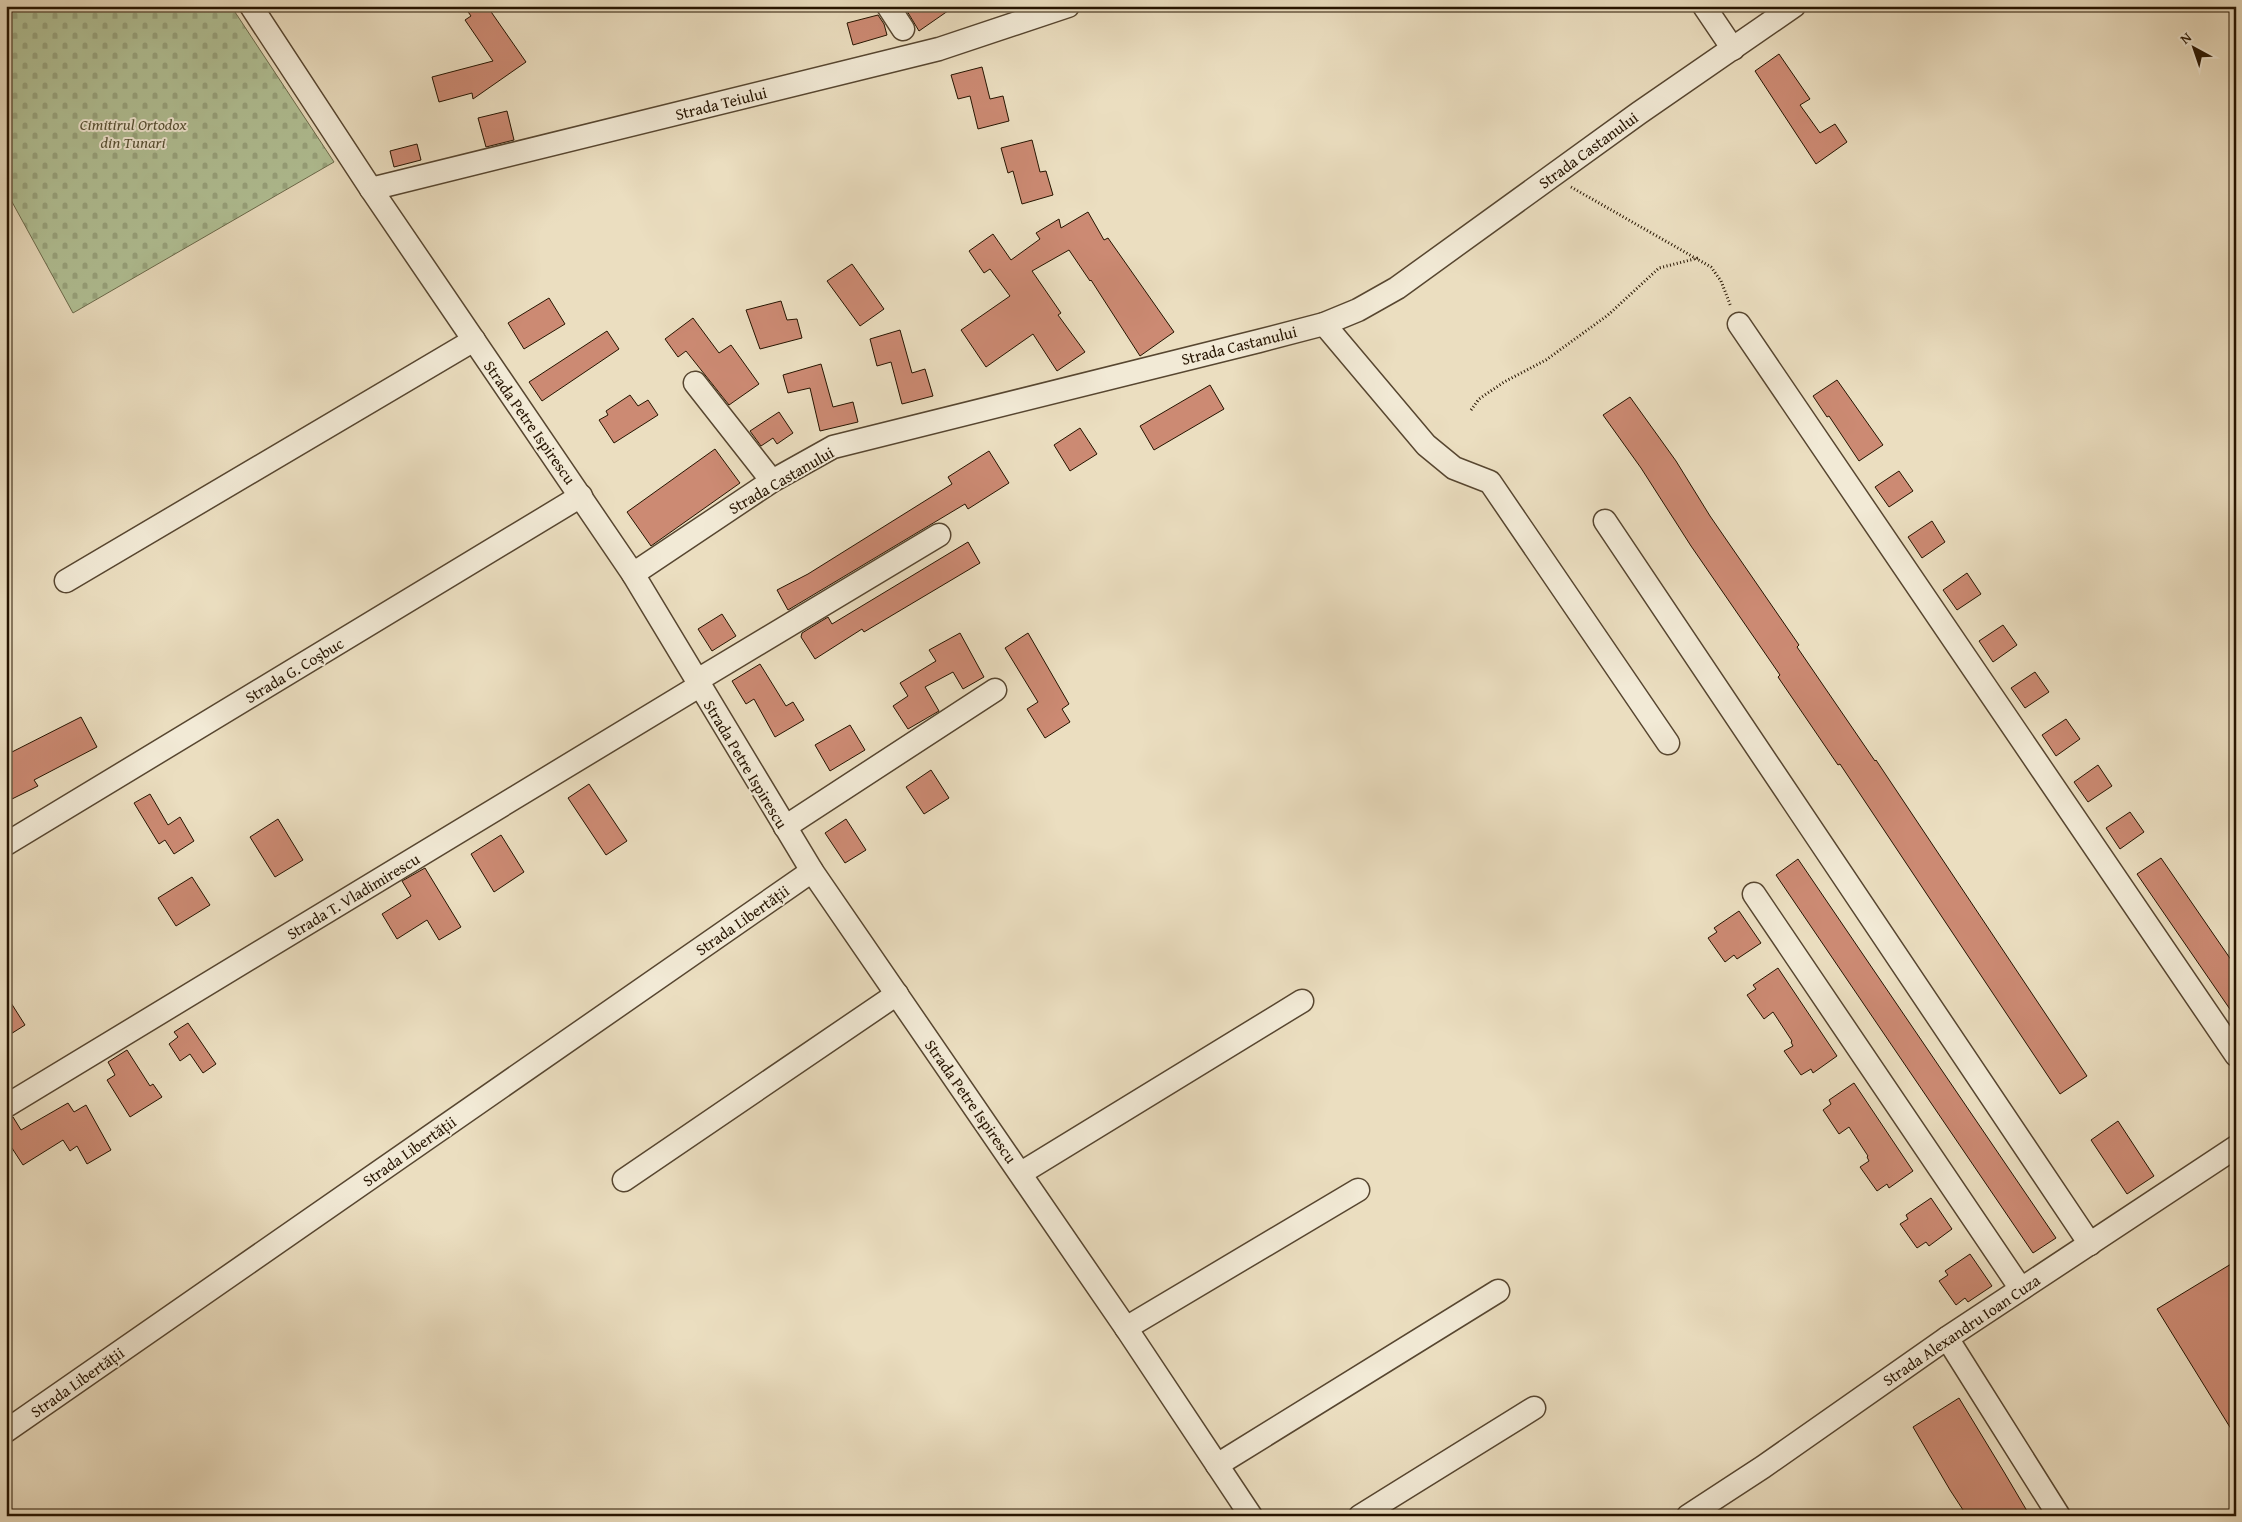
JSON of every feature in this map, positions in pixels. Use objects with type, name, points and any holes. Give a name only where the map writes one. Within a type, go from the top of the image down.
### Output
[{"type":"street","name":"Strada Petre Ispirescu","points":[[251,6],[371,189],[633,574],[812,871],[1126,1328],[1251,1516]]},
{"type":"street","points":[[888,6],[903,29]]},
{"type":"street","name":"Strada Teiului","points":[[371,189],[939,50],[1068,6]]},
{"type":"street","points":[[1704,6],[1733,48]]},
{"type":"street","name":"Strada Castanului","points":[[633,574],[772,481],[833,447],[1324,324],[1358,310],[1397,288],[1550,177],[1794,6]]},
{"type":"street","points":[[1324,324],[1426,445],[1454,468],[1490,482],[1668,743]]},
{"type":"street","points":[[1739,324],[2236,1055]]},
{"type":"street","points":[[66,581],[474,340]]},
{"type":"street","points":[[695,383],[772,481]]},
{"type":"street","name":"Strada G. Coșbuc","points":[[6,844],[581,496]]},
{"type":"street","points":[[1605,521],[2090,1244]]},
{"type":"street","name":"Strada T. Vladimirescu","points":[[6,1106],[940,535]]},
{"type":"street","points":[[784,827],[996,690]]},
{"type":"street","name":"Strada Libertății","points":[[6,1430],[812,871]]},
{"type":"street","points":[[1754,894],[2021,1289]]},
{"type":"street","points":[[624,1180],[897,994]]},
{"type":"street","points":[[1021,1174],[1302,1001]]},
{"type":"street","name":"Strada Alexandru Ioan Cuza","points":[[1688,1516],[1763,1467],[1948,1338],[2236,1147]]},
{"type":"street","points":[[1126,1328],[1358,1190]]},
{"type":"street","points":[[1216,1464],[1498,1291]]},
{"type":"street","points":[[1948,1338],[2059,1516]]},
{"type":"street","points":[[1360,1516],[1534,1408]]},
{"type":"path","points":[[1550,177],[1584,192],[1711,267],[1721,281],[1739,324]]},
{"type":"path","points":[[1471,410],[1479,399],[1504,382],[1546,360],[1608,315],[1659,268],[1698,258]]},
{"type":"green space","name":"Cimitirul Ortodox din Tunari","points":[[6,6],[231,6],[334,162],[73,313],[6,191]]},
{"type":"building","points":[[464,6],[487,6],[526,62],[473,99],[472,93],[439,102],[432,77],[493,61],[465,20],[471,16]]},
{"type":"building","points":[[904,6],[955,6],[919,31]]},
{"type":"building","points":[[878,15],[884,24],[887,35],[853,45],[847,23]]},
{"type":"building","points":[[1779,54],[1810,99],[1800,105],[1820,133],[1835,124],[1847,142],[1816,164],[1755,71]]},
{"type":"building","points":[[982,67],[990,99],[1003,96],[1009,121],[978,129],[970,96],[958,99],[951,75]]},
{"type":"building","points":[[507,111],[514,140],[486,147],[478,118]]},
{"type":"building","points":[[1032,140],[1040,172],[1046,171],[1053,195],[1022,204],[1013,171],[1008,173],[1001,148]]},
{"type":"building","points":[[417,144],[421,160],[394,167],[390,151]]},
{"type":"building","points":[[1088,212],[1104,240],[1108,238],[1174,332],[1140,356],[1091,280],[1069,250],[1032,271],[1061,313],[1058,315],[1085,352],[1057,371],[1033,334],[986,367],[961,330],[1010,296],[990,269],[984,273],[969,251],[993,234],[1011,260],[1040,239],[1036,233],[1059,219],[1061,228]]},
{"type":"building","points":[[852,264],[884,309],[860,326],[827,281]]},
{"type":"building","points":[[549,298],[565,324],[524,349],[508,323]]},
{"type":"building","points":[[781,301],[787,320],[797,319],[802,338],[760,349],[746,310]]},
{"type":"building","points":[[693,318],[719,353],[731,345],[759,384],[729,405],[686,351],[678,357],[665,339]]},
{"type":"building","points":[[900,330],[912,373],[925,369],[933,396],[902,404],[891,362],[877,366],[870,339]]},
{"type":"building","points":[[607,331],[619,349],[542,401],[529,382]]},
{"type":"building","points":[[821,364],[833,407],[853,402],[858,422],[820,431],[810,388],[788,393],[783,375]]},
{"type":"building","points":[[1837,380],[1883,445],[1859,461],[1829,416],[1827,417],[1813,396]]},
{"type":"building","points":[[1210,385],[1224,409],[1154,450],[1140,426]]},
{"type":"building","points":[[630,395],[638,406],[648,400],[658,415],[614,443],[599,420],[608,415],[606,411]]},
{"type":"building","points":[[1630,397],[1676,461],[1710,516],[1799,645],[1797,647],[1876,760],[2087,1076],[2060,1094],[1840,764],[1838,765],[1778,677],[1780,675],[1691,546],[1641,468],[1603,415]]},
{"type":"building","points":[[779,412],[793,433],[777,444],[773,438],[761,446],[750,431]]},
{"type":"building","points":[[1080,428],[1097,454],[1070,471],[1054,445]]},
{"type":"building","points":[[715,449],[740,483],[651,546],[627,512]]},
{"type":"building","points":[[989,451],[1009,483],[968,509],[965,504],[788,610],[777,590],[808,574],[952,484],[948,477]]},
{"type":"building","points":[[1899,471],[1913,491],[1889,507],[1875,487]]},
{"type":"building","points":[[1932,521],[1945,542],[1922,558],[1908,537]]},
{"type":"building","points":[[968,542],[980,563],[864,632],[862,629],[815,659],[801,637],[802,633],[828,617],[832,624]]},
{"type":"building","points":[[1967,573],[1981,594],[1957,610],[1943,590]]},
{"type":"building","points":[[722,614],[736,636],[712,651],[698,629]]},
{"type":"building","points":[[2003,625],[2017,645],[1993,662],[1979,641]]},
{"type":"building","points":[[960,633],[984,677],[963,689],[953,672],[925,687],[939,711],[908,729],[893,706],[908,696],[900,683],[936,661],[929,650]]},
{"type":"building","points":[[1028,633],[1069,704],[1062,709],[1070,722],[1045,738],[1027,709],[1038,702],[1005,648]]},
{"type":"building","points":[[760,664],[786,706],[793,702],[804,720],[775,737],[754,699],[746,704],[732,681]]},
{"type":"building","points":[[2035,672],[2049,692],[2025,708],[2011,688]]},
{"type":"building","points":[[81,717],[97,747],[34,780],[38,786],[12,799],[6,787],[6,755]]},
{"type":"building","points":[[2066,719],[2080,739],[2056,756],[2042,735]]},
{"type":"building","points":[[850,725],[865,750],[830,771],[815,745]]},
{"type":"building","points":[[2098,765],[2112,786],[2088,802],[2074,782]]},
{"type":"building","points":[[931,770],[949,798],[924,814],[906,787]]},
{"type":"building","points":[[589,784],[627,841],[606,855],[568,798]]},
{"type":"building","points":[[150,794],[168,825],[180,817],[194,841],[174,854],[165,840],[159,844],[134,803]]},
{"type":"building","points":[[2130,812],[2144,832],[2120,849],[2106,828]]},
{"type":"building","points":[[278,819],[303,860],[275,877],[250,837]]},
{"type":"building","points":[[846,819],[866,850],[845,863],[825,833]]},
{"type":"building","points":[[501,835],[524,872],[494,892],[471,854]]},
{"type":"building","points":[[2161,858],[2236,967],[2236,1018],[2137,874]]},
{"type":"building","points":[[1798,859],[2056,1238],[2033,1253],[1776,875]]},
{"type":"building","points":[[425,868],[461,927],[439,940],[427,920],[397,939],[382,914],[411,896],[402,881]]},
{"type":"building","points":[[192,877],[210,905],[176,926],[158,898]]},
{"type":"building","points":[[1739,911],[1761,943],[1737,959],[1734,955],[1725,962],[1708,938],[1717,932],[1714,928]]},
{"type":"building","points":[[1778,968],[1837,1056],[1813,1073],[1811,1069],[1801,1075],[1784,1051],[1793,1046],[1792,1041],[1773,1012],[1764,1019],[1747,995],[1756,989],[1753,985]]},
{"type":"building","points":[[6,995],[25,1025],[6,1037]]},
{"type":"building","points":[[188,1023],[216,1064],[203,1073],[190,1054],[180,1061],[169,1044],[178,1037],[174,1032]]},
{"type":"building","points":[[127,1050],[150,1086],[153,1084],[162,1097],[130,1117],[107,1080],[115,1075],[108,1062]]},
{"type":"building","points":[[1854,1083],[1913,1171],[1889,1188],[1887,1184],[1877,1191],[1860,1167],[1869,1161],[1868,1156],[1849,1127],[1839,1134],[1823,1110],[1831,1104],[1829,1100]]},
{"type":"building","points":[[68,1103],[74,1112],[86,1105],[111,1150],[87,1164],[77,1146],[70,1151],[63,1140],[23,1165],[6,1139],[6,1119],[13,1117],[21,1130]]},
{"type":"building","points":[[2118,1121],[2154,1176],[2127,1194],[2091,1140]]},
{"type":"building","points":[[1931,1198],[1952,1229],[1929,1246],[1926,1242],[1917,1248],[1900,1224],[1908,1219],[1906,1215]]},
{"type":"building","points":[[1970,1254],[1992,1286],[1968,1302],[1965,1298],[1956,1305],[1939,1281],[1948,1275],[1945,1271]]},
{"type":"building","points":[[2236,1261],[2236,1437],[2157,1309]]},
{"type":"building","points":[[1959,1398],[2030,1516],[1967,1516],[1950,1490],[1913,1427]]}]
